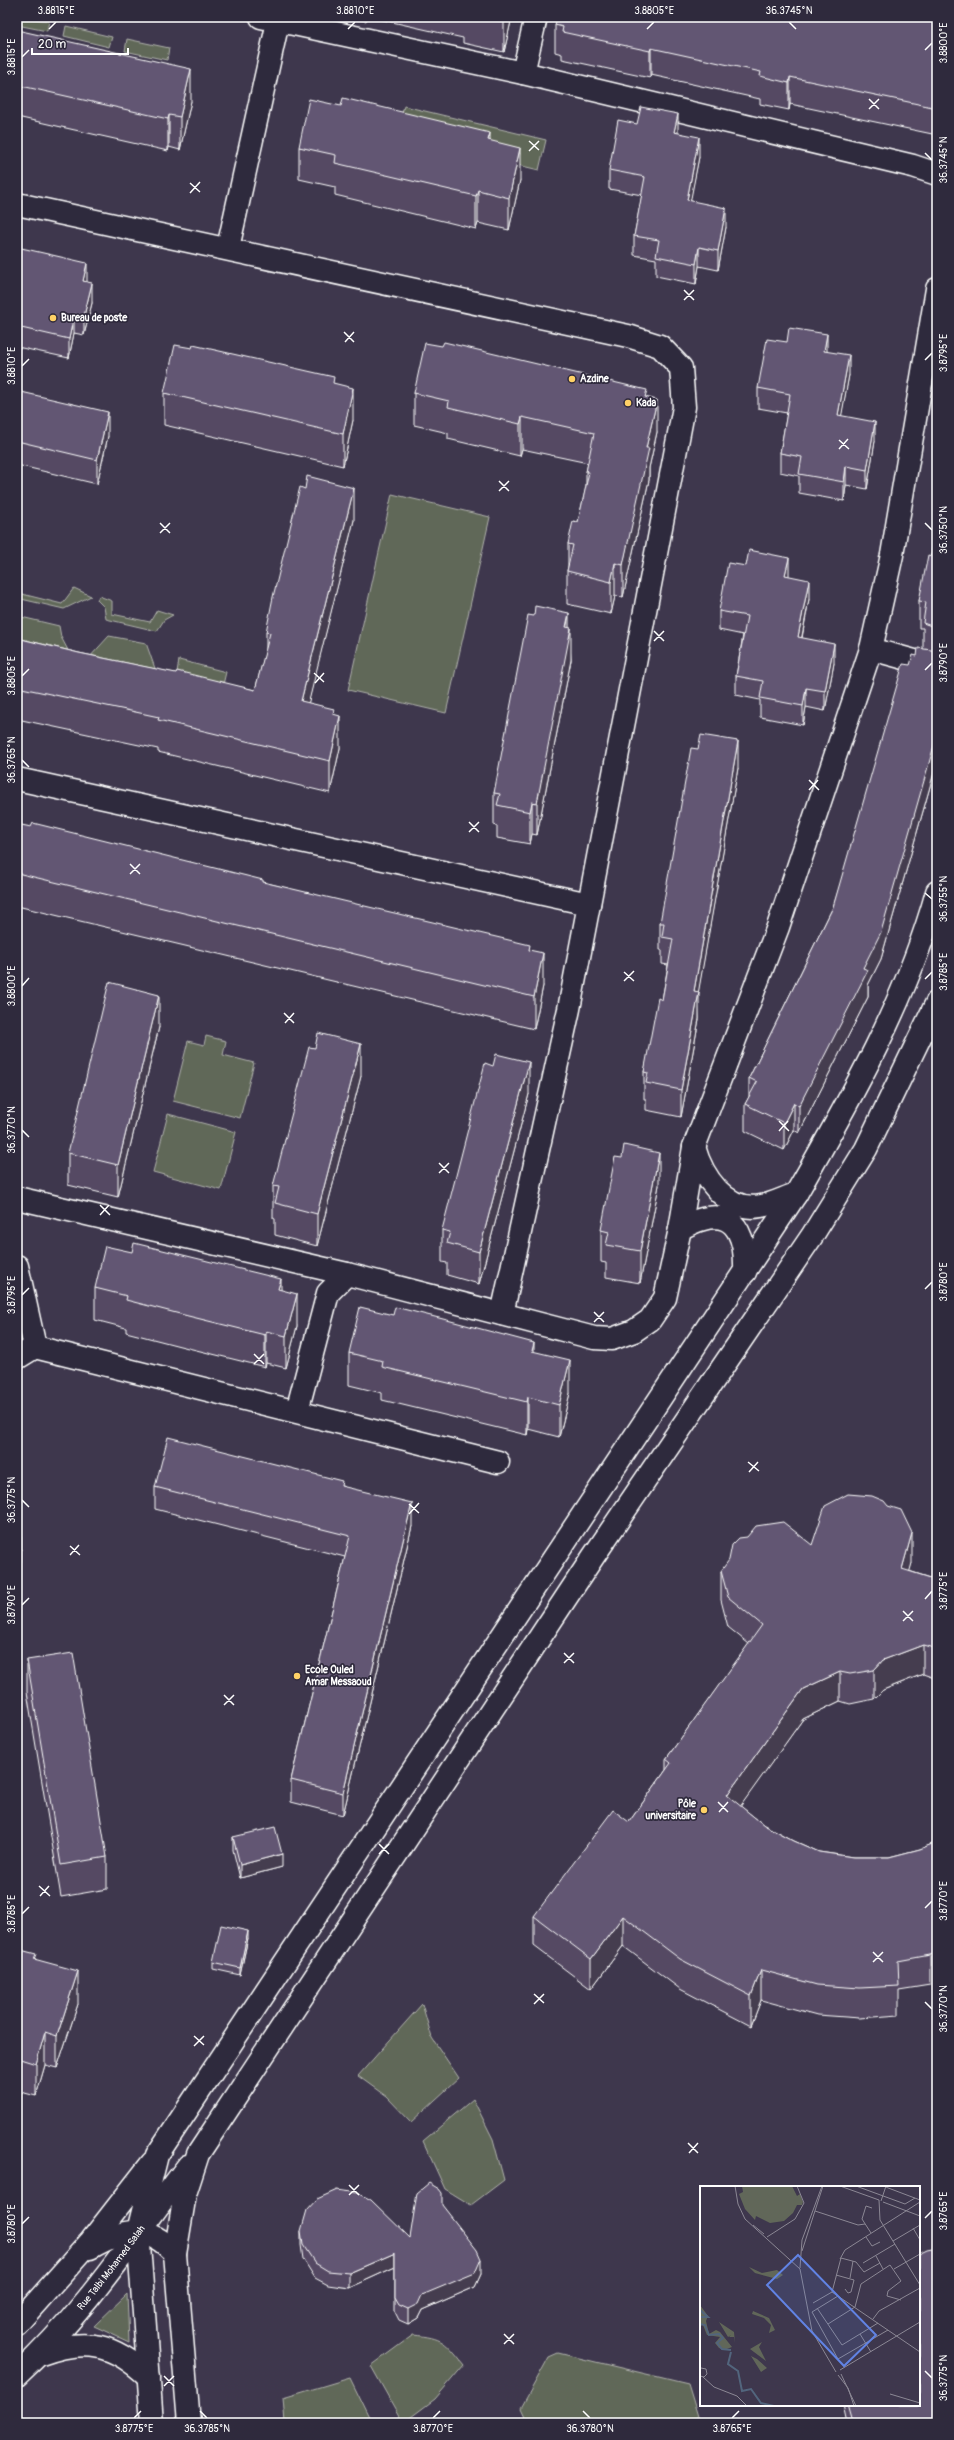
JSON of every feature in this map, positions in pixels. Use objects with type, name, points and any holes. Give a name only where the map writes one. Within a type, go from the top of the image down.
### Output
[{"type":"street","points":[[524,73],[536,17]]},
{"type":"street","points":[[228,248],[273,18],[524,73],[913,166],[937,174]]},
{"type":"street","points":[[17,204],[228,248],[628,336],[660,346],[681,368],[684,407],[567,1017],[502,1314]]},
{"type":"street","points":[[17,1198],[347,1274],[594,1338],[612,1339],[634,1331],[650,1320],[665,1298],[680,1229],[694,1147],[778,927],[871,649],[892,555],[937,289]]},
{"type":"street","points":[[871,649],[937,667]]},
{"type":"street","points":[[17,779],[589,904]]},
{"type":"street","points":[[17,2324],[81,2253],[157,2155],[796,1194],[876,1050],[906,978],[937,892]]},
{"type":"street","points":[[189,2423],[175,2254],[185,2194],[198,2154],[593,1557],[812,1236],[866,1149],[937,1002]]},
{"type":"street","points":[[694,1147],[699,1166],[709,1181],[722,1195],[744,1206]]},
{"type":"street","points":[[686,1190],[736,1227],[746,1250],[745,1272]]},
{"type":"street","points":[[680,1229],[707,1206],[760,1206],[796,1194]]},
{"type":"street","points":[[680,1229],[704,1219],[726,1219]]},
{"type":"street","points":[[17,1266],[26,1353],[297,1411],[498,1462]]},
{"type":"street","points":[[297,1411],[328,1293],[347,1274]]},
{"type":"street","name":"Rue Talbi Mohamed Salah","points":[[17,2375],[40,2354],[89,2300],[138,2231],[198,2154]]},
{"type":"street","points":[[152,2423],[138,2231],[157,2155]]},
{"type":"street","points":[[81,2253],[118,2233],[138,2231],[157,2237],[175,2254]]},
{"type":"street","points":[[40,2354],[62,2346],[87,2344],[110,2349],[131,2360],[149,2377]]},
{"type":"green space","points":[[17,17],[49,21],[47,31],[17,25]]},
{"type":"green space","points":[[66,26],[112,37],[109,47],[64,36]]},
{"type":"green space","points":[[127,39],[169,48],[167,60],[125,51]]},
{"type":"green space","points":[[404,106],[546,140],[539,170],[518,165],[520,153],[399,124]]},
{"type":"green space","points":[[392,494],[490,517],[446,713],[348,690]]},
{"type":"green space","points":[[74,588],[91,596],[64,609],[17,598],[17,590],[18,593],[62,604]]},
{"type":"green space","points":[[99,596],[112,601],[112,614],[150,622],[157,610],[173,615],[164,620],[157,631],[106,619],[104,607],[97,600]]},
{"type":"green space","points":[[17,616],[59,626],[61,637],[70,654],[17,642]]},
{"type":"green space","points":[[109,636],[146,643],[157,674],[88,659]]},
{"type":"green space","points":[[179,660],[226,672],[222,689],[176,678]]},
{"type":"green space","points":[[206,1036],[226,1041],[223,1055],[254,1063],[240,1118],[173,1101],[188,1041],[204,1045]]},
{"type":"green space","points":[[168,1114],[236,1132],[221,1190],[153,1172]]},
{"type":"green space","points":[[422,2004],[432,2038],[459,2078],[411,2122],[387,2097],[358,2076]]},
{"type":"green space","points":[[473,2099],[493,2139],[504,2180],[471,2205],[445,2189],[423,2141]]},
{"type":"green space","points":[[127,2294],[129,2342],[94,2326]]},
{"type":"green space","points":[[413,2335],[423,2336],[443,2342],[464,2365],[435,2399],[403,2423],[371,2366]]},
{"type":"green space","points":[[558,2353],[688,2384],[700,2423],[528,2423],[521,2408],[549,2357]]},
{"type":"green space","points":[[350,2378],[372,2423],[285,2423],[283,2398]]},
{"type":"building","points":[[482,17],[505,17],[504,22]]},
{"type":"building","points":[[557,17],[937,17],[937,108],[790,77],[789,83],[760,76],[761,72],[651,48],[650,51],[562,32],[563,27],[555,25]]},
{"type":"building","points":[[17,30],[191,69],[180,117],[169,115],[168,119],[17,85]]},
{"type":"building","points":[[343,98],[490,133],[488,140],[520,148],[509,198],[478,190],[476,196],[335,163],[336,155],[299,147],[309,99],[341,106]]},
{"type":"building","points":[[641,107],[678,114],[674,132],[699,137],[687,200],[726,208],[718,251],[699,247],[696,264],[656,256],[659,240],[634,236],[645,177],[609,170],[618,120],[637,124]]},
{"type":"building","name":"Bureau de poste","points":[[17,247],[87,263],[83,281],[92,283],[84,316],[74,314],[69,339],[17,327]]},
{"type":"building","points":[[789,328],[827,334],[824,351],[849,355],[838,415],[875,422],[867,470],[846,466],[844,482],[799,474],[802,457],[780,453],[790,394],[758,388],[767,339],[787,342]]},
{"type":"building","points":[[444,342],[647,390],[645,397],[657,400],[646,448],[649,448],[623,565],[615,563],[611,582],[567,571],[573,545],[568,544],[573,521],[578,522],[589,472],[586,472],[594,433],[522,417],[520,424],[448,407],[449,401],[414,393],[425,343],[442,346]]},
{"type":"building","points":[[175,345],[192,348],[193,345],[334,377],[333,383],[353,388],[343,434],[164,393]]},
{"type":"building","points":[[17,391],[108,412],[97,460],[17,441]]},
{"type":"building","points":[[307,476],[354,488],[301,701],[334,709],[333,714],[340,716],[330,761],[158,720],[159,717],[17,687],[17,638],[79,653],[176,673],[177,671],[255,690],[270,633],[266,632],[273,597],[300,487],[305,489]]},
{"type":"building","points":[[937,521],[937,628],[923,623],[926,602],[919,601],[928,555],[931,556]]},
{"type":"building","points":[[749,550],[789,558],[785,575],[809,580],[798,637],[834,644],[825,691],[806,688],[803,706],[760,698],[763,681],[736,676],[747,616],[719,611],[728,563],[746,566]]},
{"type":"building","points":[[535,606],[569,613],[566,627],[571,628],[537,803],[532,802],[530,812],[497,805],[500,794],[494,793],[528,615],[534,616]]},
{"type":"building","points":[[918,648],[937,651],[937,735],[881,932],[863,968],[868,970],[799,1106],[794,1103],[784,1123],[745,1104],[757,1082],[749,1078],[833,907],[903,664],[910,665],[913,655],[917,656]]},
{"type":"building","points":[[701,735],[738,741],[694,991],[699,992],[681,1090],[646,1083],[648,1073],[644,1072],[658,998],[662,1000],[673,939],[662,937],[664,923],[660,923],[691,748],[698,749]]},
{"type":"building","points":[[33,823],[263,880],[263,882],[530,945],[529,950],[543,953],[534,997],[17,873],[17,824],[31,827]]},
{"type":"building","points":[[109,982],[159,995],[118,1165],[68,1153]]},
{"type":"building","points":[[318,1033],[361,1044],[317,1214],[275,1203],[279,1187],[273,1186],[309,1047],[315,1048]]},
{"type":"building","points":[[496,1054],[529,1062],[479,1252],[447,1243],[450,1232],[442,1230],[485,1063],[493,1066]]},
{"type":"building","points":[[624,1145],[659,1153],[640,1251],[606,1245],[609,1232],[601,1230],[615,1157],[622,1158]]},
{"type":"building","points":[[134,1243],[281,1279],[278,1289],[297,1294],[286,1336],[266,1331],[265,1335],[180,1314],[126,1300],[127,1296],[95,1288],[105,1246],[132,1252]]},
{"type":"building","points":[[360,1307],[393,1315],[395,1307],[447,1320],[534,1343],[532,1351],[570,1360],[559,1405],[528,1397],[527,1402],[382,1367],[383,1361],[349,1353]]},
{"type":"building","points":[[168,1437],[342,1481],[341,1486],[412,1503],[343,1793],[291,1780],[350,1536],[155,1487]]},
{"type":"building","points":[[848,1494],[872,1496],[884,1501],[888,1506],[901,1510],[912,1533],[902,1569],[937,1580],[937,1649],[923,1645],[883,1660],[874,1670],[850,1674],[840,1672],[803,1689],[727,1795],[764,1825],[819,1852],[853,1857],[889,1857],[920,1849],[937,1842],[937,1953],[898,1961],[899,1986],[860,1988],[817,1985],[761,1970],[751,1996],[680,1959],[623,1916],[591,1959],[534,1916],[613,1810],[629,1822],[671,1763],[666,1759],[762,1625],[728,1597],[721,1571],[729,1560],[732,1545],[739,1538],[747,1537],[756,1526],[783,1522],[812,1545],[825,1506]]},
{"type":"building","points":[[17,1517],[21,1524],[17,1526]]},
{"type":"building","points":[[73,1653],[107,1857],[61,1865],[27,1660]]},
{"type":"building","points":[[275,1827],[282,1854],[240,1865],[233,1837]]},
{"type":"building","points":[[221,1925],[248,1931],[240,1968],[213,1962]]},
{"type":"building","points":[[17,1949],[36,1954],[34,1959],[78,1971],[57,2036],[45,2032],[36,2064],[17,2058]]},
{"type":"building","points":[[429,2183],[439,2189],[442,2193],[442,2205],[477,2250],[481,2259],[475,2273],[422,2295],[418,2304],[408,2309],[399,2305],[395,2298],[395,2253],[349,2273],[328,2271],[315,2263],[303,2245],[301,2231],[307,2210],[317,2199],[337,2190],[358,2193],[371,2200],[410,2238],[417,2193]]},
{"type":"building","points":[[937,2248],[937,2423],[855,2423],[852,2419],[848,2406],[920,2406],[920,2254]]},
{"type":"place","name":"Bureau de poste","points":[[53,318]]},
{"type":"place","name":"Azdine","points":[[572,379]]},
{"type":"place","name":"Kada","points":[[628,403]]},
{"type":"place","name":"Ecole Ouled Amar Messaoud","points":[[297,1676]]},
{"type":"place","name":"Pôle universitaire","points":[[704,1810]]}]
